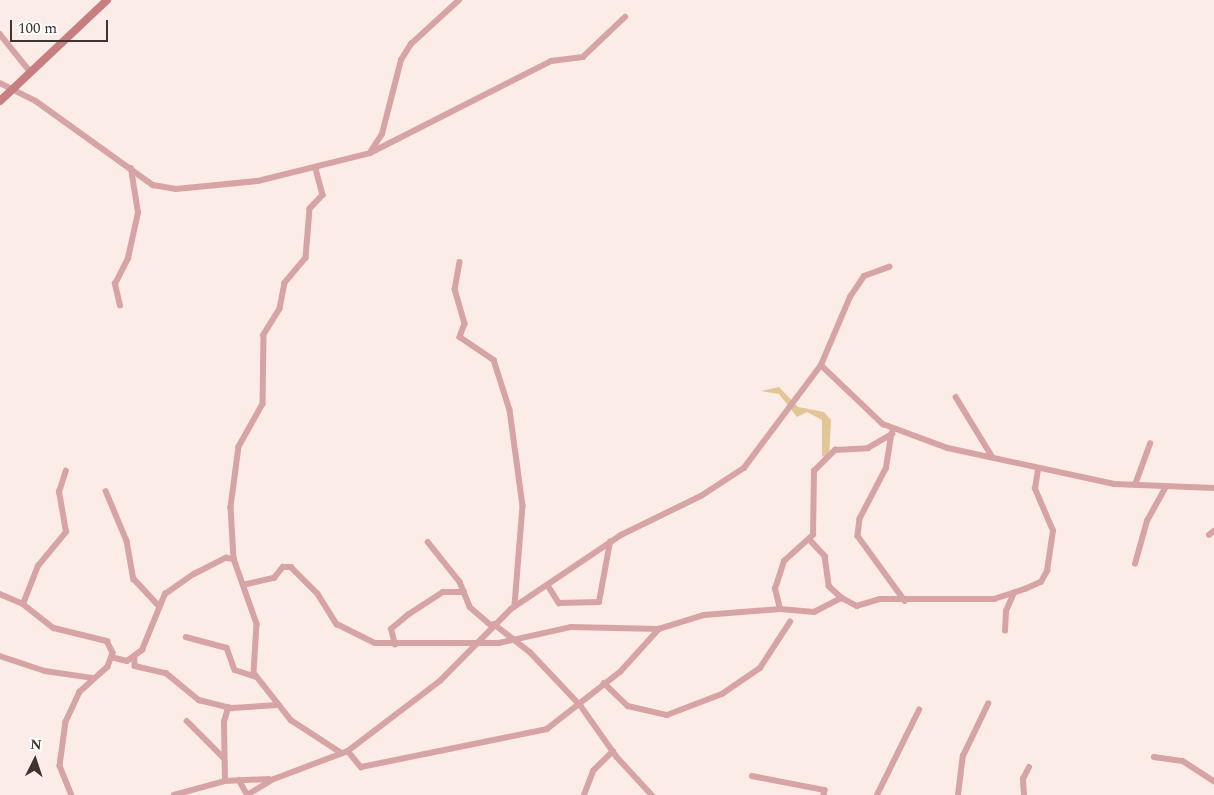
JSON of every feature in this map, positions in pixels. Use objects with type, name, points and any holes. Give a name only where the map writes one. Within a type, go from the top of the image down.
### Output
[{"type":"street","points":[[0,101],[29,70],[107,0]]},
{"type":"street","points":[[370,153],[382,134],[401,60],[420,35],[459,0]]},
{"type":"street","points":[[0,83],[13,89],[153,185],[176,189],[258,181],[316,169],[370,153],[551,61],[586,56],[624,17]]},
{"type":"street","points":[[0,34],[29,70]]},
{"type":"street","points":[[120,306],[115,284],[128,258],[138,213],[131,169]]},
{"type":"street","points":[[256,678],[257,624],[234,558],[231,507],[239,448],[262,404],[264,335],[280,309],[286,282],[299,269],[310,246],[310,209],[324,195],[316,169]]},
{"type":"street","points":[[460,262],[455,289],[465,324],[460,337],[494,360],[510,410],[523,506],[515,606]]},
{"type":"street","points":[[240,780],[247,794],[274,779],[340,752],[348,751],[440,681],[493,625],[515,606],[549,587],[610,542],[702,496],[744,468],[821,365],[864,276],[888,267]]},
{"type":"street","points":[[821,365],[892,432],[948,448],[992,456],[1038,470],[1135,485],[1214,488]]},
{"type":"street","points":[[956,397],[992,456]]},
{"type":"street","points":[[811,541],[815,518],[810,494],[819,463],[835,450],[868,448],[892,432]]},
{"type":"street","points":[[892,432],[886,469],[860,519],[858,536],[905,601]]},
{"type":"street","points":[[1135,485],[1150,444]]},
{"type":"street","points":[[811,541],[825,556],[828,586],[842,598],[857,606],[880,599],[905,601],[994,599],[1041,582],[1047,571],[1053,531],[1035,489],[1038,470]]},
{"type":"street","points":[[23,604],[38,566],[66,532],[60,492],[66,471]]},
{"type":"street","points":[[1135,564],[1147,521],[1166,487]]},
{"type":"street","points":[[106,491],[127,541],[134,579],[160,606]]},
{"type":"street","points":[[780,609],[775,589],[784,561],[801,543],[811,541]]},
{"type":"street","points":[[428,542],[464,592],[470,607],[512,637],[581,706],[613,751],[652,795]]},
{"type":"street","points":[[549,587],[559,603],[599,602],[610,542]]},
{"type":"street","points":[[234,558],[194,574],[165,594],[135,658],[136,666],[166,673],[199,700],[228,708],[278,705]]},
{"type":"street","points":[[243,585],[274,578],[282,567],[291,567],[346,632],[366,641],[395,645],[474,644],[571,627],[659,629],[704,615],[780,609],[814,612],[842,598]]},
{"type":"street","points":[[395,645],[391,629],[409,614],[443,592],[464,592]]},
{"type":"street","points":[[1005,632],[1006,610],[1014,592]]},
{"type":"street","points":[[0,594],[23,604],[54,628],[107,640],[115,658]]},
{"type":"street","points":[[604,683],[628,706],[667,715],[722,694],[760,668],[790,622]]},
{"type":"street","points":[[348,751],[357,765],[375,765],[547,729],[581,706],[659,629]]},
{"type":"street","points":[[186,637],[227,648],[235,670],[256,678],[278,705],[340,752]]},
{"type":"street","points":[[0,656],[45,671],[93,678]]},
{"type":"street","points":[[72,795],[60,766],[66,722],[93,678],[115,658],[135,658]]},
{"type":"street","points":[[958,795],[963,756],[988,704]]},
{"type":"street","points":[[224,781],[223,757],[228,708]]},
{"type":"street","points":[[876,795],[919,710]]},
{"type":"street","points":[[187,721],[223,757]]},
{"type":"street","points":[[584,795],[593,771],[613,751]]},
{"type":"street","points":[[1154,757],[1184,761],[1214,781]]},
{"type":"street","points":[[1024,795],[1023,779],[1029,767]]},
{"type":"street","points":[[752,776],[825,790],[824,795]]},
{"type":"street","points":[[174,795],[224,781],[274,779]]},
{"type":"shaded area","points":[[779,387],[798,407],[824,412],[831,420],[829,459],[822,456],[822,420],[807,412],[797,417],[779,394],[761,391]]}]
